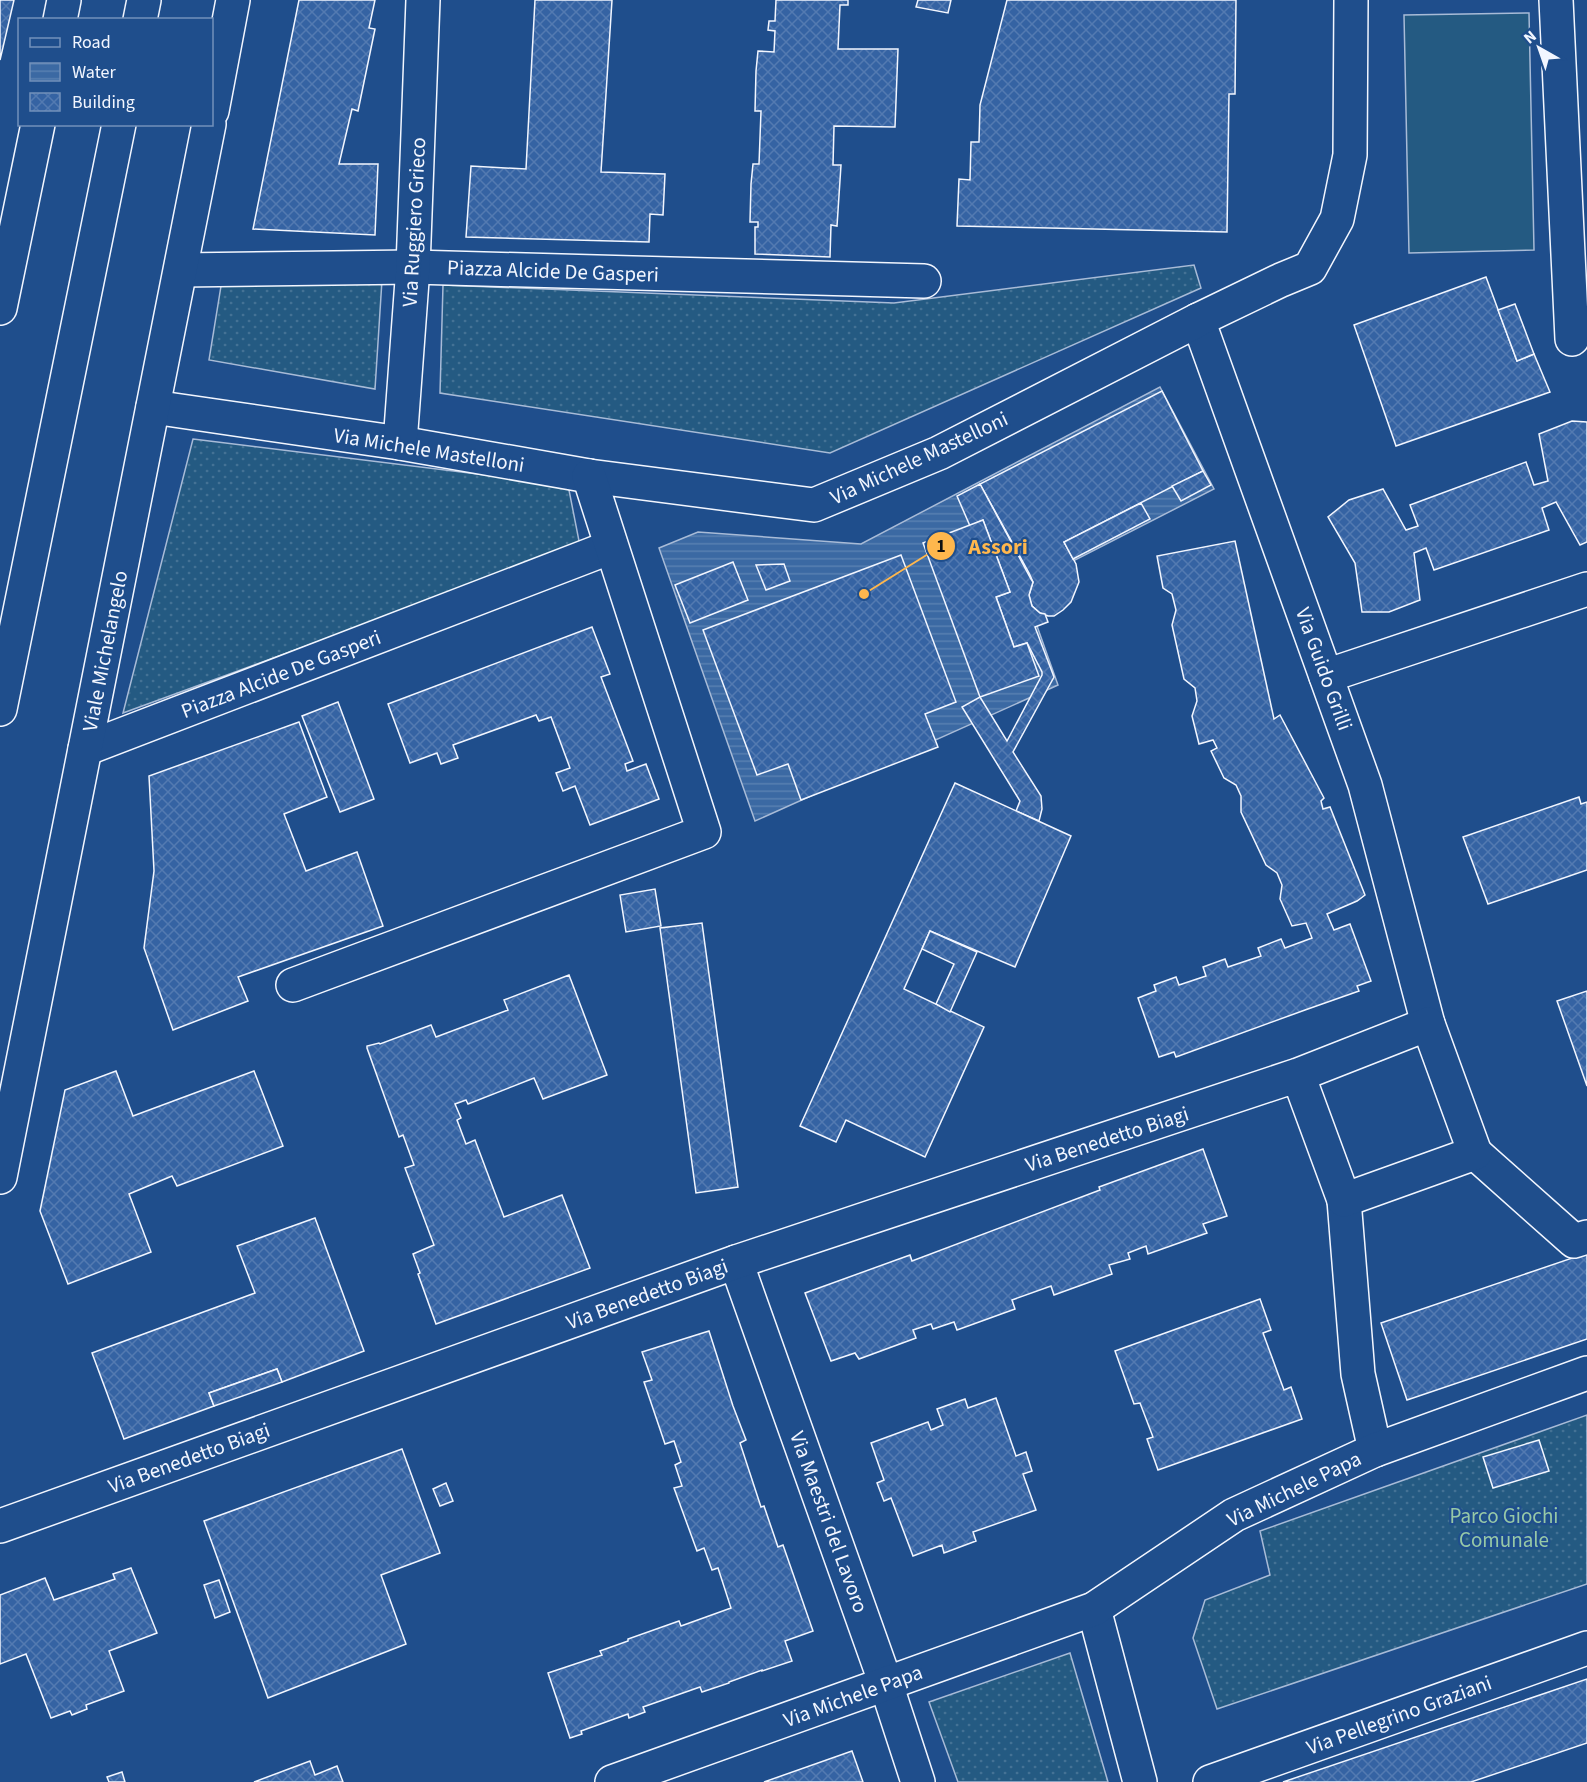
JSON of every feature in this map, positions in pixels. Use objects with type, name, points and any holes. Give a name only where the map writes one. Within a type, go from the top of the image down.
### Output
[{"type":"street","points":[[60,18],[64,0]]},
{"type":"street","points":[[140,18],[144,0]]},
{"type":"street","points":[[213,106],[233,0]]},
{"type":"street","name":"Via Ruggiero Grieco","points":[[400,443],[412,267],[423,0]]},
{"type":"street","name":"Via Michele Mastelloni","points":[[153,407],[400,443],[589,477],[814,505],[939,453],[1198,320],[1310,268],[1337,219],[1350,155],[1351,0]]},
{"type":"street","points":[[1556,0],[1572,339]]},
{"type":"street","points":[[0,308],[4,276],[38,126]]},
{"type":"street","points":[[0,709],[119,126]]},
{"type":"street","name":"Viale Michelangelo","points":[[0,1177],[209,126]]},
{"type":"street","name":"Piazza Alcide De Gasperi","points":[[181,270],[412,267],[924,281]]},
{"type":"street","name":"Via Guido Grilli","points":[[1198,320],[1365,785],[1428,1024],[1475,1153]]},
{"type":"street","points":[[293,985],[704,832],[589,477]]},
{"type":"street","name":"Piazza Alcide De Gasperi","points":[[85,749],[612,547]]},
{"type":"street","points":[[1326,675],[1587,589]]},
{"type":"street","name":"Via Benedetto Biagi","points":[[0,1526],[736,1262],[1298,1075],[1428,1024]]},
{"type":"street","points":[[1298,1075],[1344,1200],[1358,1374],[1375,1450],[1587,1373]]},
{"type":"street","points":[[1344,1200],[1475,1153],[1574,1241],[1587,1237]]},
{"type":"street","name":"Via Maestri del Lavoro","points":[[736,1262],[886,1683],[918,1782]]},
{"type":"street","name":"Via Michele Papa","points":[[612,1782],[1094,1609],[1234,1515],[1375,1450]]},
{"type":"street","points":[[1094,1609],[1140,1782]]},
{"type":"street","name":"Via Pellegrino Graziani","points":[[1210,1782],[1587,1648]]},
{"type":"green space","points":[[1529,13],[1534,250],[1409,253],[1404,15]]},
{"type":"green space","points":[[1194,265],[1201,288],[830,453],[440,393],[443,285],[894,303]]},
{"type":"green space","points":[[222,280],[382,280],[375,389],[209,360]]},
{"type":"green space","points":[[193,439],[568,485],[580,546],[123,713]]},
{"type":"green space","name":"Parco Giochi Comunale","points":[[1587,1415],[1587,1584],[1217,1709],[1193,1638],[1205,1600],[1270,1575],[1260,1531]]},
{"type":"green space","points":[[1070,1653],[1108,1782],[958,1782],[929,1702]]},
{"type":"water","points":[[1160,387],[1214,489],[1069,563],[1037,626],[1058,685],[755,821],[659,548],[698,532],[861,544]]},
{"type":"building","points":[[0,0],[14,0],[0,60]]},
{"type":"building","points":[[299,0],[375,0],[369,28],[375,29],[358,111],[352,109],[339,164],[378,164],[375,235],[253,229]]},
{"type":"building","points":[[535,0],[612,0],[601,172],[665,174],[663,215],[650,214],[649,242],[466,237],[471,166],[526,169]]},
{"type":"building","points":[[776,0],[848,0],[848,5],[840,5],[838,49],[898,49],[895,127],[834,126],[833,165],[841,165],[837,226],[831,225],[830,257],[755,254],[755,227],[758,227],[758,222],[750,222],[751,184],[753,164],[759,164],[761,111],[755,111],[756,71],[758,51],[774,52],[775,31],[768,30],[769,21],[775,21]]},
{"type":"building","points":[[918,0],[951,0],[948,13],[916,7]]},
{"type":"building","points":[[1007,0],[1236,0],[1235,94],[1229,94],[1227,232],[957,226],[959,179],[970,180],[971,142],[979,142],[980,105]]},
{"type":"building","points":[[1486,277],[1517,361],[1534,354],[1550,392],[1396,446],[1354,325]]},
{"type":"building","points":[[1515,304],[1534,354],[1517,361],[1498,310]]},
{"type":"building","points":[[1162,391],[1203,471],[1064,542],[1076,564],[1079,582],[1071,602],[1063,610],[1054,616],[1040,613],[1032,606],[1030,600],[1029,595],[1033,582],[1029,573],[980,484]]},
{"type":"building","points":[[1572,421],[1587,422],[1587,542],[1580,545],[1556,502],[1542,508],[1549,530],[1434,570],[1426,548],[1414,553],[1420,600],[1389,612],[1362,612],[1355,563],[1328,517],[1349,500],[1383,489],[1406,530],[1418,526],[1410,505],[1526,462],[1534,485],[1548,481],[1539,434]]},
{"type":"building","points":[[1203,471],[1211,485],[1181,501],[1172,486]]},
{"type":"building","points":[[980,484],[1033,582],[1029,595],[1032,606],[1045,614],[1048,622],[1035,627],[1054,677],[1013,752],[1041,796],[1042,809],[1039,821],[1016,811],[1020,801],[962,707],[980,697],[1007,741],[1042,675],[1027,643],[1014,647],[996,597],[1010,592],[983,520],[970,526],[957,496]]},
{"type":"building","points":[[1141,503],[1150,519],[1073,559],[1064,542]]},
{"type":"building","points":[[983,520],[1010,592],[996,597],[1014,647],[1027,643],[1039,676],[980,697],[923,543]]},
{"type":"building","points":[[1235,541],[1274,719],[1280,715],[1324,798],[1321,801],[1323,809],[1330,807],[1365,895],[1327,914],[1334,930],[1350,924],[1371,981],[1357,986],[1359,991],[1176,1057],[1174,1052],[1159,1057],[1138,998],[1156,991],[1154,985],[1176,977],[1179,985],[1206,976],[1203,967],[1225,959],[1228,967],[1261,956],[1258,948],[1281,939],[1285,948],[1312,938],[1306,923],[1292,926],[1280,899],[1282,885],[1277,873],[1266,865],[1241,812],[1241,796],[1236,785],[1224,778],[1211,751],[1217,748],[1213,740],[1199,744],[1192,716],[1197,701],[1195,688],[1184,679],[1172,625],[1176,610],[1172,594],[1163,588],[1157,556]]},
{"type":"building","points":[[901,555],[956,702],[925,714],[938,747],[801,800],[788,764],[757,775],[703,630]]},
{"type":"building","points":[[733,562],[748,600],[690,623],[675,585]]},
{"type":"building","points":[[784,564],[790,581],[766,590],[756,565]]},
{"type":"building","points":[[592,627],[610,674],[601,677],[633,761],[625,764],[627,771],[646,764],[659,799],[590,825],[575,786],[563,791],[556,773],[570,768],[551,717],[539,721],[536,715],[453,745],[458,758],[441,764],[437,753],[410,763],[388,704]]},
{"type":"building","points":[[338,702],[374,799],[340,812],[302,716]]},
{"type":"building","points":[[299,722],[327,797],[284,814],[306,871],[357,852],[383,926],[238,977],[248,1001],[173,1030],[144,948],[154,871],[149,776]]},
{"type":"building","points":[[955,783],[1071,836],[1015,967],[930,931],[904,989],[984,1027],[925,1157],[846,1120],[836,1142],[800,1126]]},
{"type":"building","points":[[1579,797],[1581,804],[1587,802],[1587,870],[1488,904],[1463,837]]},
{"type":"building","points":[[655,889],[661,926],[626,932],[620,895]]},
{"type":"building","points":[[702,923],[738,1187],[696,1193],[660,928]]},
{"type":"building","points":[[930,931],[977,952],[950,1012],[936,1004],[954,964],[922,949]]},
{"type":"building","points":[[569,975],[607,1075],[543,1099],[534,1078],[468,1104],[466,1100],[455,1104],[461,1118],[457,1120],[466,1144],[475,1140],[504,1217],[562,1195],[590,1268],[436,1324],[413,1254],[434,1245],[405,1168],[414,1165],[403,1135],[399,1137],[367,1046],[380,1044],[431,1025],[436,1037],[508,1010],[504,1000]]},
{"type":"building","points":[[1587,991],[1587,1086],[1557,1001]]},
{"type":"building","points":[[116,1071],[133,1116],[254,1071],[283,1146],[177,1186],[172,1176],[129,1194],[151,1252],[68,1284],[40,1211],[65,1090]]},
{"type":"building","points":[[1203,1149],[1227,1216],[1203,1224],[1207,1233],[1148,1254],[1146,1246],[1128,1253],[1130,1259],[1109,1265],[1112,1274],[1054,1295],[1051,1286],[1012,1300],[1015,1309],[957,1330],[954,1322],[933,1329],[931,1324],[913,1330],[916,1338],[859,1359],[855,1353],[831,1361],[805,1293],[910,1255],[912,1261],[1100,1190],[1099,1187]]},
{"type":"building","points":[[315,1218],[364,1351],[282,1382],[277,1369],[209,1393],[214,1406],[124,1439],[92,1353],[255,1293],[237,1246]]},
{"type":"building","points":[[1587,1253],[1587,1339],[1407,1400],[1381,1323]]},
{"type":"building","points":[[1260,1299],[1271,1330],[1263,1333],[1284,1390],[1291,1387],[1302,1419],[1158,1470],[1147,1439],[1153,1437],[1140,1403],[1134,1404],[1115,1351]]},
{"type":"building","points":[[709,1331],[746,1440],[740,1443],[761,1507],[764,1506],[778,1547],[783,1545],[813,1631],[785,1641],[792,1661],[702,1692],[700,1687],[643,1707],[645,1712],[629,1718],[628,1714],[581,1731],[582,1734],[570,1738],[548,1673],[602,1655],[600,1651],[628,1641],[628,1639],[679,1621],[681,1626],[731,1608],[718,1568],[712,1570],[704,1548],[697,1551],[674,1488],[682,1486],[675,1465],[681,1462],[674,1441],[665,1444],[644,1382],[652,1380],[642,1352]]},
{"type":"building","points":[[277,1369],[282,1382],[214,1406],[209,1393]]},
{"type":"building","points":[[996,1398],[1016,1456],[1026,1452],[1032,1471],[1023,1474],[1036,1510],[973,1532],[976,1541],[944,1553],[942,1545],[913,1556],[891,1498],[884,1501],[877,1483],[884,1480],[871,1443],[928,1422],[931,1430],[943,1425],[937,1409],[965,1399],[968,1408]]},
{"type":"building","points":[[1539,1440],[1549,1471],[1493,1488],[1483,1457]]},
{"type":"building","points":[[402,1449],[440,1553],[381,1575],[406,1644],[268,1698],[204,1521]]},
{"type":"building","points":[[446,1483],[453,1501],[440,1506],[433,1489]]},
{"type":"building","points":[[131,1568],[157,1633],[109,1651],[124,1691],[86,1705],[87,1709],[72,1715],[70,1711],[51,1718],[26,1654],[0,1664],[0,1595],[45,1578],[54,1600],[115,1579],[113,1574]]},
{"type":"building","points":[[219,1580],[230,1612],[215,1618],[204,1585]]},
{"type":"building","points":[[1587,1679],[1587,1743],[1471,1782],[1283,1782]]},
{"type":"building","points":[[852,1751],[863,1782],[764,1782]]},
{"type":"building","points":[[310,1761],[315,1775],[337,1766],[343,1782],[254,1782]]},
{"type":"building","points":[[122,1772],[125,1782],[109,1782],[107,1777]]},
{"type":"place","name":"Assori","points":[[864,594]]}]
